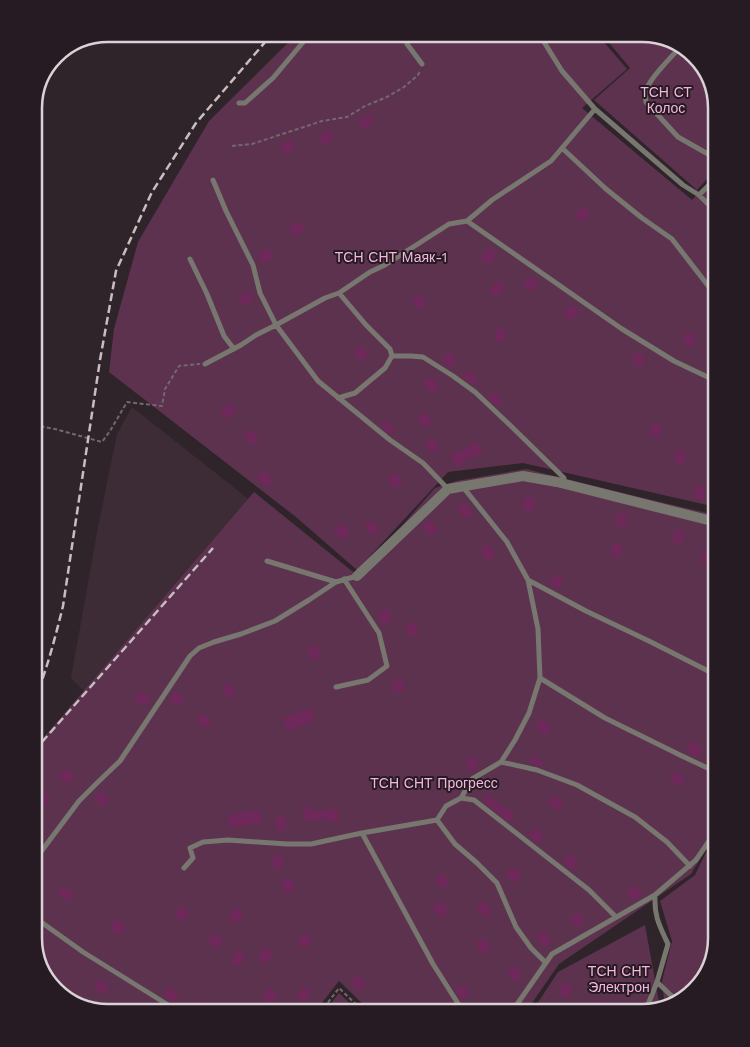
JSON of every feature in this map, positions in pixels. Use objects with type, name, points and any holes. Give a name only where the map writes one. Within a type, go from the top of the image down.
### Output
[{"type":"street","points":[[357,576],[448,489],[523,476],[563,483],[708,520]]},
{"type":"lane","points":[[239,103],[245,103],[273,78],[303,42]]},
{"type":"lane","points":[[407,43],[422,64]]},
{"type":"lane","points":[[545,43],[562,71],[595,109],[683,185],[699,195],[708,204]]},
{"type":"lane","points":[[676,52],[649,84],[645,94],[646,102],[678,137],[708,154]]},
{"type":"lane","points":[[205,364],[324,298],[339,293],[449,224],[467,221],[492,200],[551,161],[595,109]]},
{"type":"lane","points":[[562,148],[606,189],[672,239],[708,286]]},
{"type":"lane","points":[[212,180],[253,265],[260,293],[276,325],[318,381],[390,440],[423,463],[448,489]]},
{"type":"lane","points":[[699,195],[708,186]]},
{"type":"lane","points":[[467,221],[622,329],[674,361],[708,377]]},
{"type":"lane","points":[[190,260],[207,294],[224,336],[234,349]]},
{"type":"lane","points":[[338,398],[356,393],[385,368],[392,356],[390,349],[366,325],[339,293]]},
{"type":"lane","points":[[392,356],[423,357],[475,392],[564,478],[563,483]]},
{"type":"lane","points":[[184,868],[193,858],[190,848],[203,842],[228,840],[312,844],[437,820],[446,806],[461,798],[472,779],[501,762],[516,740],[529,713],[540,678],[538,630],[528,580],[507,542],[463,486]]},
{"type":"lane","points":[[268,561],[336,582]]},
{"type":"lane","points":[[42,851],[79,801],[120,761],[190,656],[199,648],[275,621],[336,582],[357,576]]},
{"type":"lane","points":[[336,687],[368,680],[387,666],[379,633],[344,579]]},
{"type":"lane","points":[[528,580],[586,612],[708,671]]},
{"type":"lane","points":[[540,678],[606,718],[708,768]]},
{"type":"lane","points":[[501,762],[537,770],[577,785],[634,817],[667,842],[690,866]]},
{"type":"lane","points":[[461,798],[474,800],[589,890],[616,917]]},
{"type":"lane","points":[[437,820],[455,844],[497,883],[516,927],[531,948],[546,962]]},
{"type":"lane","points":[[362,833],[433,964],[458,1004]]},
{"type":"lane","points":[[516,1004],[552,954],[655,895],[690,866],[708,843]]},
{"type":"lane","points":[[648,1004],[668,944],[658,924],[654,908],[655,895]]},
{"type":"lane","points":[[42,923],[82,952],[166,1004]]},
{"type":"lane","points":[[657,982],[672,997]]},
{"type":"path","points":[[232,146],[252,144],[322,121],[347,117],[404,87],[418,74],[422,64]]},
{"type":"path","points":[[43,427],[102,442],[128,402],[162,406],[165,389],[179,366],[205,364]]},
{"type":"path","points":[[327,1004],[339,988],[356,1004]]},
{"type":"shaded area","points":[[132,407],[317,553],[94,702],[71,678],[117,434]]},
{"type":"green space","name":"ТСН СНТ Маяк-1","points":[[289,42],[605,43],[627,69],[582,108],[692,200],[708,183],[708,505],[523,463],[448,472],[357,570],[296,517],[109,372],[114,329],[138,242],[209,121]]},
{"type":"green space","name":"ТСН СТ Колос","points":[[609,43],[658,45],[681,56],[699,76],[705,92],[708,109],[708,178],[697,190],[594,100],[630,68]]},
{"type":"green space","name":"ТСН СНТ Прогресс","points":[[526,469],[708,513],[708,846],[691,874],[559,964],[531,1004],[363,1004],[339,981],[321,1004],[105,1004],[88,1001],[72,993],[62,985],[51,971],[43,947],[42,739],[254,492],[358,576],[435,488],[456,481]]},
{"type":"green space","name":"ТСН СНТ Прогресс","points":[[708,848],[708,938],[705,955],[699,971],[688,985],[674,996],[664,1000],[662,981],[672,941],[660,901],[695,875]]},
{"type":"green space","name":"ТСН СНТ Электрон","points":[[645,925],[659,1002],[650,1004],[537,1004],[558,972]]},
{"type":"green space","points":[[339,993],[351,1004],[331,1004]]},
{"type":"building","points":[[369,114],[374,123],[363,130],[358,121]]},
{"type":"building","points":[[329,130],[334,139],[324,146],[318,137]]},
{"type":"building","points":[[291,139],[296,148],[285,155],[280,146]]},
{"type":"building","points":[[583,206],[590,213],[582,222],[574,215]]},
{"type":"building","points":[[300,221],[305,230],[294,237],[288,228]]},
{"type":"building","points":[[268,248],[274,257],[263,264],[257,255]]},
{"type":"building","points":[[489,248],[497,255],[488,265],[480,257]]},
{"type":"building","points":[[531,276],[539,283],[530,292],[522,285]]},
{"type":"building","points":[[498,280],[506,288],[497,297],[489,290]]},
{"type":"building","points":[[248,291],[254,300],[243,306],[237,297]]},
{"type":"building","points":[[417,294],[427,301],[421,310],[411,302]]},
{"type":"building","points":[[572,304],[579,312],[570,321],[563,314]]},
{"type":"building","points":[[496,328],[507,330],[504,342],[494,340]]},
{"type":"building","points":[[684,333],[694,333],[695,346],[685,346]]},
{"type":"building","points":[[361,345],[369,355],[361,362],[353,352]]},
{"type":"building","points":[[449,352],[457,362],[449,368],[441,358]]},
{"type":"building","points":[[633,353],[643,353],[644,366],[634,366]]},
{"type":"building","points":[[470,370],[478,380],[473,385],[462,377]]},
{"type":"building","points":[[432,377],[440,387],[432,393],[423,383]]},
{"type":"building","points":[[495,391],[503,402],[497,407],[487,398]]},
{"type":"building","points":[[231,403],[236,412],[225,419],[220,410]]},
{"type":"building","points":[[425,412],[433,422],[425,428],[417,418]]},
{"type":"building","points":[[387,420],[395,430],[390,434],[379,426]]},
{"type":"building","points":[[652,423],[662,425],[659,438],[649,435]]},
{"type":"building","points":[[252,429],[259,439],[252,446],[243,435]]},
{"type":"building","points":[[432,438],[440,448],[432,454],[424,444]]},
{"type":"building","points":[[475,441],[483,451],[475,458],[473,455],[458,467],[450,457],[458,450],[460,453]]},
{"type":"building","points":[[676,450],[686,452],[684,465],[674,462]]},
{"type":"building","points":[[264,471],[273,481],[265,487],[256,477]]},
{"type":"building","points":[[395,472],[403,482],[395,489],[387,479]]},
{"type":"building","points":[[696,485],[706,487],[704,500],[693,498]]},
{"type":"building","points":[[525,497],[535,499],[532,512],[522,509]]},
{"type":"building","points":[[464,502],[473,513],[465,519],[456,509]]},
{"type":"building","points":[[618,512],[628,514],[625,527],[615,525]]},
{"type":"building","points":[[372,520],[380,530],[372,536],[364,526]]},
{"type":"building","points":[[430,520],[439,530],[430,536],[422,526]]},
{"type":"building","points":[[342,523],[350,533],[342,540],[334,530]]},
{"type":"building","points":[[675,529],[685,532],[682,544],[672,542]]},
{"type":"building","points":[[613,543],[623,546],[620,558],[610,556]]},
{"type":"building","points":[[488,544],[496,555],[487,561],[480,550]]},
{"type":"building","points":[[703,550],[708,551],[708,564],[700,562]]},
{"type":"building","points":[[553,574],[563,576],[560,589],[550,586]]},
{"type":"building","points":[[389,610],[391,622],[381,624],[379,611]]},
{"type":"building","points":[[416,622],[418,635],[408,636],[406,624]]},
{"type":"building","points":[[317,645],[321,657],[311,660],[307,648]]},
{"type":"building","points":[[402,679],[405,691],[394,693],[392,680]]},
{"type":"building","points":[[230,683],[236,694],[228,699],[221,688]]},
{"type":"building","points":[[141,691],[151,699],[145,707],[134,699]]},
{"type":"building","points":[[174,691],[185,698],[180,706],[169,700]]},
{"type":"building","points":[[311,708],[315,720],[287,731],[283,718]]},
{"type":"building","points":[[201,713],[212,720],[207,728],[196,722]]},
{"type":"building","points":[[542,719],[552,728],[545,736],[535,727]]},
{"type":"building","points":[[693,741],[703,750],[696,758],[686,749]]},
{"type":"building","points":[[535,755],[544,764],[542,767],[528,763]]},
{"type":"building","points":[[476,756],[478,769],[468,771],[466,758]]},
{"type":"building","points":[[65,769],[75,776],[68,784],[58,777]]},
{"type":"building","points":[[676,771],[685,779],[679,787],[669,779]]},
{"type":"building","points":[[42,791],[51,798],[45,806],[42,804]]},
{"type":"building","points":[[100,791],[110,799],[104,807],[94,799]]},
{"type":"building","points":[[488,794],[504,808],[505,806],[515,814],[509,822],[482,801]]},
{"type":"building","points":[[554,795],[564,803],[557,811],[547,802]]},
{"type":"building","points":[[313,807],[313,812],[337,808],[339,821],[329,822],[328,818],[305,821],[302,808]]},
{"type":"building","points":[[260,810],[262,822],[230,828],[228,815]]},
{"type":"building","points":[[285,816],[287,829],[277,831],[275,818]]},
{"type":"building","points":[[535,827],[544,836],[538,844],[528,835]]},
{"type":"building","points":[[282,854],[284,867],[274,869],[272,856]]},
{"type":"building","points":[[569,854],[579,862],[572,870],[563,861]]},
{"type":"building","points":[[512,867],[522,875],[515,883],[505,875]]},
{"type":"building","points":[[441,873],[450,881],[443,889],[434,880]]},
{"type":"building","points":[[292,878],[295,891],[284,893],[282,880]]},
{"type":"building","points":[[633,885],[643,893],[636,901],[626,893]]},
{"type":"building","points":[[63,886],[74,894],[68,902],[57,894]]},
{"type":"building","points":[[439,901],[449,910],[442,918],[432,909]]},
{"type":"building","points":[[483,901],[492,910],[486,918],[476,909]]},
{"type":"building","points":[[182,905],[189,912],[182,922],[174,915]]},
{"type":"building","points":[[236,907],[244,914],[236,924],[228,917]]},
{"type":"building","points":[[578,912],[585,922],[577,928],[569,918]]},
{"type":"building","points":[[116,919],[126,927],[120,935],[109,928]]},
{"type":"building","points":[[544,930],[552,941],[544,947],[536,936]]},
{"type":"building","points":[[214,933],[224,941],[217,949],[207,941]]},
{"type":"building","points":[[305,933],[313,939],[305,949],[297,943]]},
{"type":"building","points":[[484,938],[491,949],[482,954],[475,943]]},
{"type":"building","points":[[266,947],[274,954],[266,964],[258,957]]},
{"type":"building","points":[[238,950],[246,957],[238,967],[230,961]]},
{"type":"building","points":[[516,965],[523,977],[514,982],[507,971]]},
{"type":"building","points":[[359,975],[366,986],[357,991],[350,980]]},
{"type":"building","points":[[99,979],[109,987],[103,995],[93,987]]},
{"type":"building","points":[[564,982],[573,987],[568,998],[558,994]]},
{"type":"building","points":[[464,984],[470,995],[461,1000],[455,989]]},
{"type":"building","points":[[304,986],[312,992],[304,1002],[296,996]]},
{"type":"building","points":[[169,987],[179,995],[173,1003],[163,995]]},
{"type":"building","points":[[270,987],[278,994],[270,1004],[262,997]]},
{"type":"building","points":[[195,1000],[200,1004],[192,1004]]},
{"type":"building","points":[[595,1000],[605,1004],[593,1004]]},
{"type":"railway","points":[[42,679],[63,606],[100,360],[116,271],[152,192],[196,123],[265,42]]},
{"type":"railway","points":[[42,742],[213,548]]}]
